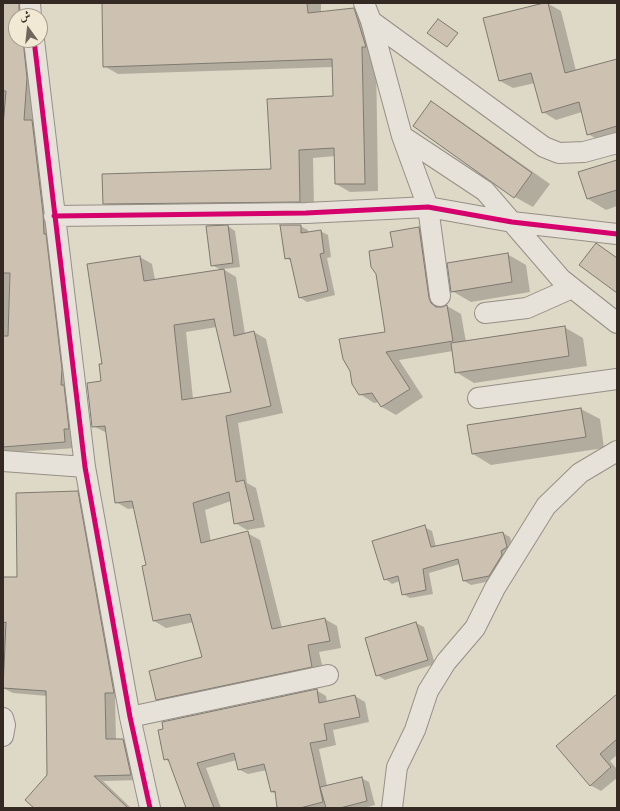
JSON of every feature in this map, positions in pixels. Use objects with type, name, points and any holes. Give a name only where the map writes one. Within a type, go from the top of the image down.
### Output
[{"type":"street","points":[[368,12],[402,136],[428,207],[440,296]]},
{"type":"street","points":[[368,12],[544,147],[559,153],[584,152],[617,144]]},
{"type":"street","points":[[35,48],[85,467],[130,717],[150,808]]},
{"type":"street","points":[[402,136],[485,191],[561,279],[617,324]]},
{"type":"street","points":[[54,216],[306,213],[428,207],[512,222],[617,234]]},
{"type":"street","points":[[485,314],[527,308],[572,288]]},
{"type":"street","points":[[478,398],[617,379]]},
{"type":"street","points":[[392,808],[397,767],[415,730],[428,691],[446,662],[475,628],[495,588],[546,506],[580,473],[617,451]]},
{"type":"street","points":[[3,461],[85,467]]},
{"type":"street","points":[[130,717],[328,675]]},
{"type":"street","points":[[3,718],[5,725],[3,736]]},
{"type":"building","points":[[3,3],[19,3],[19,8],[8,8],[8,48],[24,48],[27,78],[24,120],[32,120],[43,213],[44,234],[46,234],[62,369],[61,385],[64,385],[69,429],[64,429],[65,442],[3,447],[3,336],[8,336],[10,273],[3,273],[3,126],[6,91],[3,91]]},
{"type":"building","points":[[102,3],[307,3],[308,13],[354,8],[366,47],[362,47],[365,184],[335,184],[334,148],[299,150],[300,202],[103,204],[102,174],[271,169],[267,99],[333,96],[332,59],[103,67]]},
{"type":"building","points":[[548,3],[565,73],[617,59],[617,126],[587,135],[579,102],[542,113],[531,73],[499,81],[483,18]]},
{"type":"building","points":[[438,19],[458,33],[447,47],[427,33]]},
{"type":"building","points":[[431,101],[532,173],[514,198],[413,126]]},
{"type":"building","points":[[617,160],[617,190],[587,199],[578,172]]},
{"type":"building","points":[[228,225],[233,263],[211,266],[206,226]]},
{"type":"building","points":[[280,225],[301,225],[301,233],[321,230],[324,253],[320,254],[328,291],[299,298],[290,258],[285,259]]},
{"type":"building","points":[[419,227],[429,298],[431,303],[436,307],[447,305],[453,341],[386,352],[410,389],[381,407],[372,393],[359,395],[352,384],[350,371],[343,359],[339,339],[385,332],[376,274],[371,267],[369,251],[393,247],[390,232]]},
{"type":"building","points":[[596,243],[617,258],[617,293],[579,265]]},
{"type":"building","points":[[508,253],[512,282],[451,292],[447,263]]},
{"type":"building","points":[[140,256],[144,281],[224,269],[234,336],[254,331],[271,406],[226,416],[236,482],[244,480],[254,520],[234,524],[229,492],[193,503],[201,543],[248,531],[272,629],[325,618],[330,641],[308,645],[312,667],[156,700],[149,671],[202,657],[190,614],[153,621],[142,566],[146,565],[132,501],[115,503],[105,426],[92,427],[87,383],[101,381],[99,364],[102,364],[87,264]],"holes":[[[214,319],[231,392],[182,400],[174,325]]]},
{"type":"building","points":[[565,326],[569,356],[455,373],[451,343]]},
{"type":"building","points":[[581,408],[586,437],[472,454],[467,425]]},
{"type":"building","points":[[78,491],[114,693],[105,693],[106,739],[123,739],[131,775],[94,776],[128,808],[34,808],[25,800],[47,775],[46,691],[3,688],[6,622],[3,623],[3,577],[17,577],[16,493]]},
{"type":"building","points":[[425,525],[431,547],[503,532],[507,547],[501,551],[502,555],[489,576],[463,581],[458,559],[423,569],[426,590],[402,595],[398,576],[384,580],[372,541]]},
{"type":"building","points":[[416,622],[428,660],[376,676],[365,638]]},
{"type":"building","points":[[317,689],[319,703],[355,695],[360,717],[324,724],[327,740],[310,743],[323,802],[300,808],[277,808],[275,791],[271,792],[264,764],[238,770],[234,753],[197,763],[214,808],[186,808],[168,759],[164,760],[158,730],[163,729],[162,722]]},
{"type":"building","points":[[617,694],[617,739],[600,754],[611,767],[590,786],[556,746]]},
{"type":"building","points":[[362,777],[367,801],[340,808],[326,808],[320,787]]},
{"type":"cycle path","points":[[35,48],[85,467],[130,717],[150,808]]},
{"type":"cycle path","points":[[54,216],[306,213],[428,207],[512,222],[617,234]]}]
